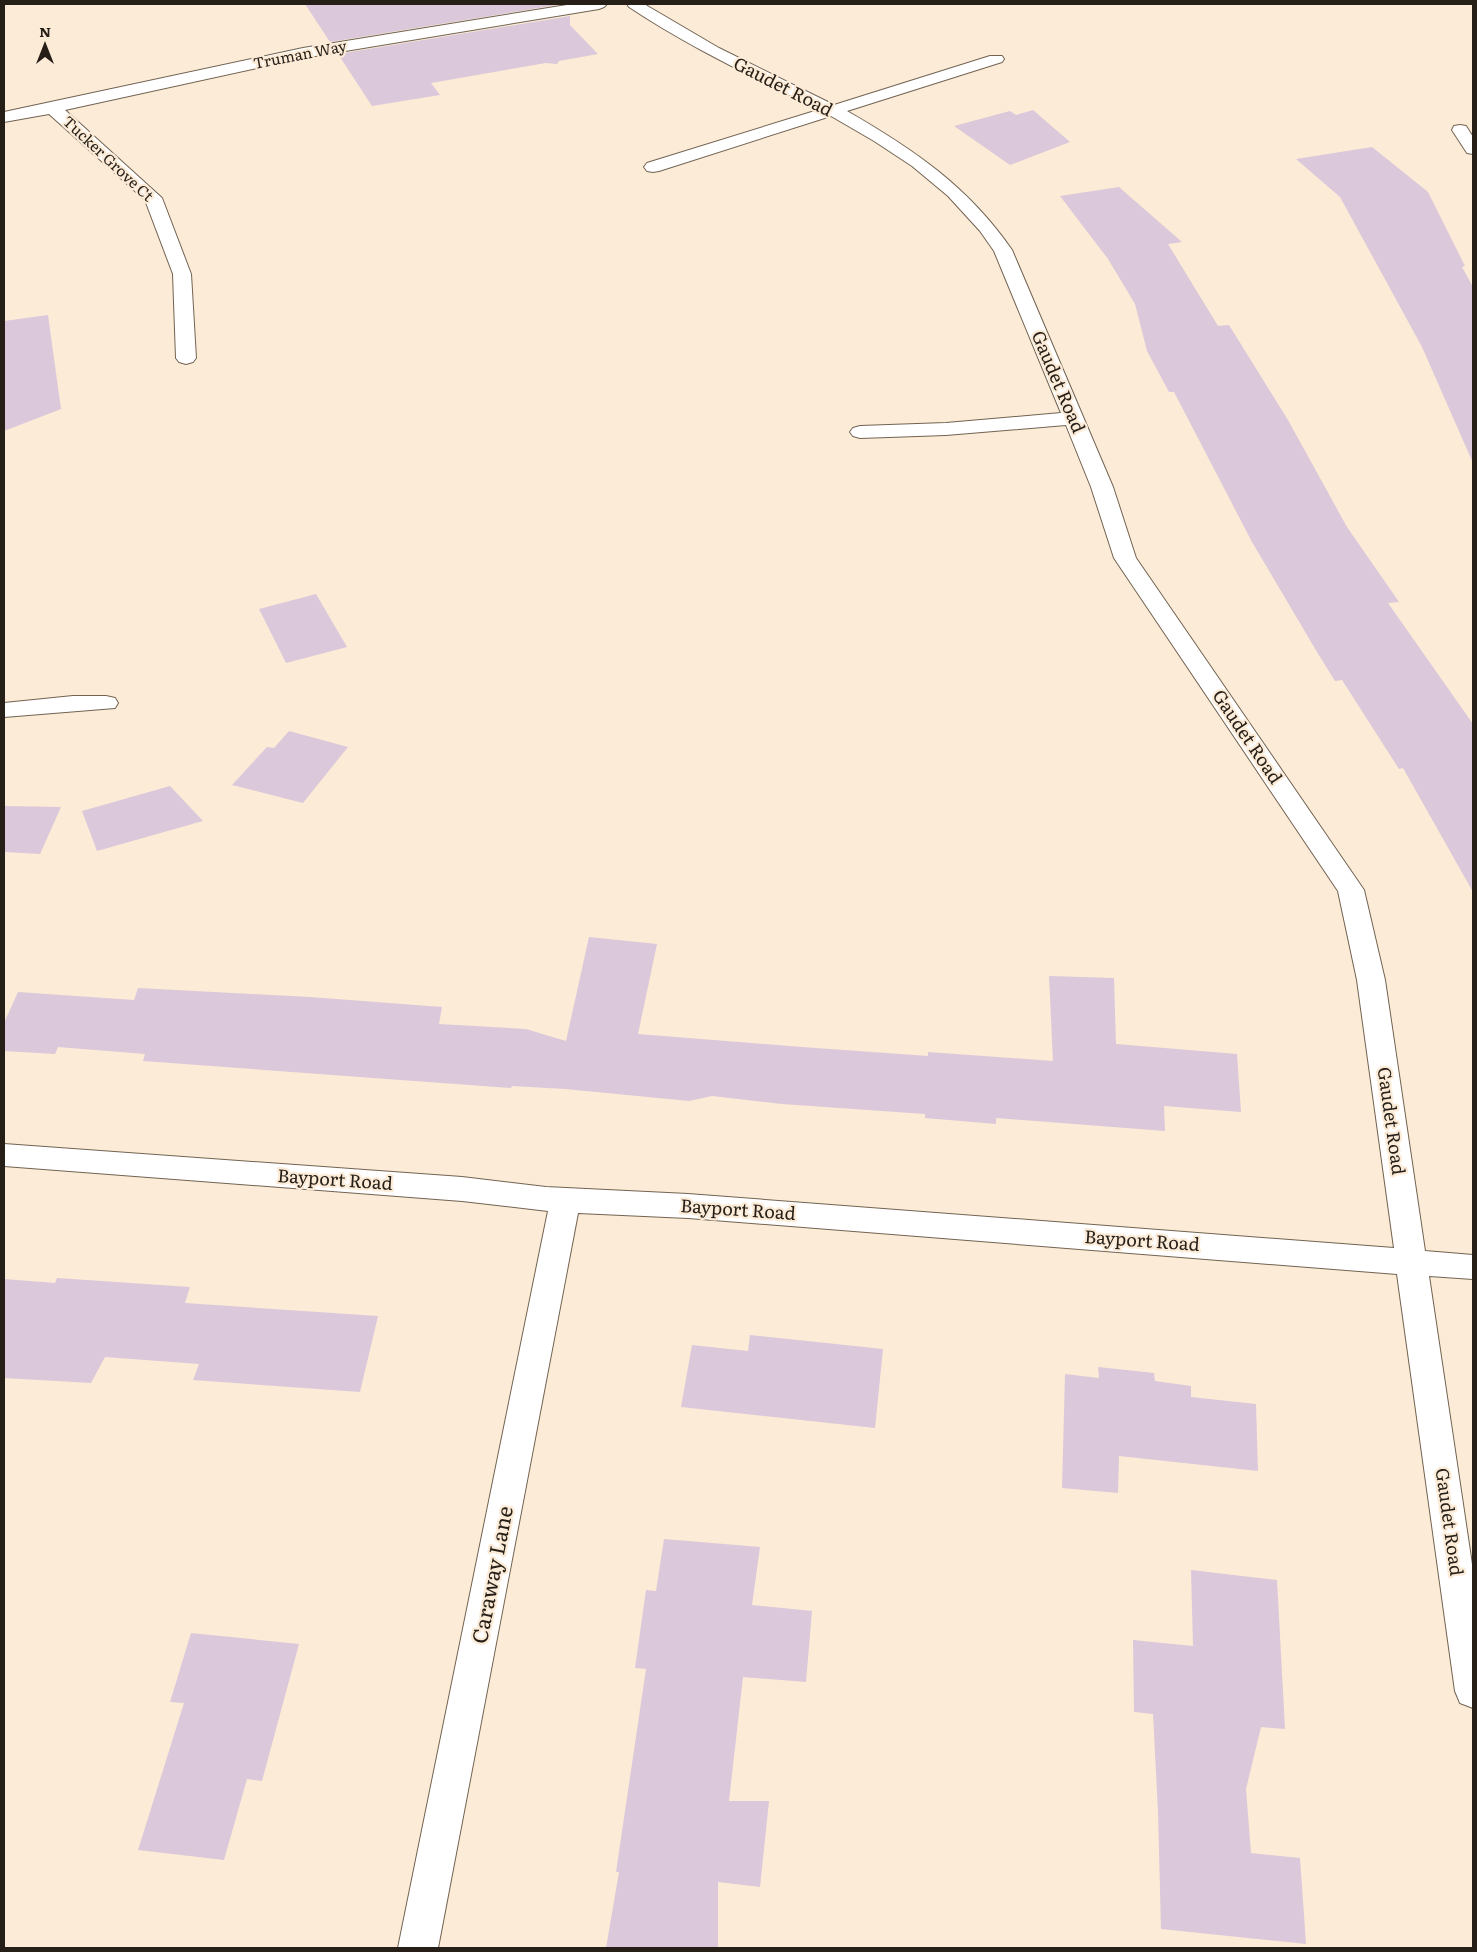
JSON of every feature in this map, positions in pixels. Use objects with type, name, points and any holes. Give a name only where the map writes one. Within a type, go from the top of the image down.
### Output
[{"type":"street","name":"Truman Way","points":[[4,117],[53,108],[303,52],[599,4]]},
{"type":"street","name":"Gaudet Road","points":[[634,4],[684,36],[864,129],[912,159],[954,192],[984,224],[1003,250],[1102,487],[1125,558],[1351,890],[1370,980],[1473,1692]]},
{"type":"street","points":[[653,167],[996,59]]},
{"type":"street","name":"Tucker Grove Ct","points":[[53,108],[153,198],[182,274],[186,358]]},
{"type":"street","points":[[1460,130],[1473,149]]},
{"type":"street","points":[[860,432],[946,428],[1073,418]]},
{"type":"street","points":[[4,710],[73,703],[106,703]]},
{"type":"street","name":"Bayport Road","points":[[4,1155],[462,1189],[499,1195],[565,1201],[688,1206],[1473,1267]]},
{"type":"street","name":"Caraway Lane","points":[[418,1948],[548,1300],[565,1201]]},
{"type":"building","points":[[305,4],[563,4],[330,42]]},
{"type":"building","points":[[570,16],[570,25],[598,54],[559,61],[557,64],[546,63],[431,83],[440,95],[372,106],[338,54]]},
{"type":"building","points":[[1033,110],[1070,142],[1010,165],[954,126],[1010,111],[1016,115]]},
{"type":"building","points":[[1372,147],[1428,192],[1465,266],[1462,267],[1473,287],[1473,463],[1422,347],[1340,197],[1296,159]]},
{"type":"building","points":[[1119,187],[1182,242],[1168,244],[1218,326],[1229,325],[1288,420],[1347,527],[1399,602],[1388,603],[1473,724],[1473,892],[1403,768],[1399,769],[1342,680],[1335,681],[1320,657],[1252,542],[1174,392],[1169,392],[1147,351],[1135,304],[1108,259],[1060,196]]},
{"type":"building","points":[[48,315],[61,409],[4,431],[4,321]]},
{"type":"building","points":[[316,594],[347,647],[286,663],[259,609]]},
{"type":"building","points":[[289,731],[348,747],[303,803],[232,785],[267,747],[274,748]]},
{"type":"building","points":[[170,786],[203,821],[97,851],[82,811]]},
{"type":"building","points":[[4,806],[61,807],[40,854],[4,852]]},
{"type":"building","points":[[589,937],[657,944],[638,1034],[802,1047],[928,1056],[928,1052],[1053,1061],[1049,976],[1114,978],[1116,1044],[1237,1054],[1241,1112],[1164,1106],[1165,1131],[996,1118],[996,1124],[925,1118],[925,1114],[782,1104],[712,1096],[689,1101],[565,1089],[512,1086],[511,1088],[143,1061],[145,1054],[58,1047],[55,1054],[4,1051],[4,1023],[18,992],[134,1000],[138,988],[310,997],[442,1007],[439,1024],[526,1029],[566,1041]]},
{"type":"building","points":[[57,1278],[190,1287],[185,1303],[378,1316],[360,1392],[193,1380],[199,1364],[105,1357],[91,1383],[4,1378],[4,1279],[55,1283]]},
{"type":"building","points":[[750,1335],[883,1349],[875,1428],[681,1407],[692,1345],[748,1351]]},
{"type":"building","points":[[1098,1367],[1154,1373],[1155,1381],[1191,1386],[1191,1397],[1256,1404],[1258,1471],[1119,1456],[1118,1493],[1062,1488],[1065,1374],[1099,1378]]},
{"type":"building","points":[[664,1539],[760,1547],[752,1605],[812,1611],[806,1682],[743,1677],[729,1801],[769,1801],[760,1887],[718,1882],[718,1948],[606,1948],[619,1872],[616,1872],[646,1669],[635,1668],[646,1590],[656,1591]]},
{"type":"building","points":[[1191,1570],[1277,1580],[1285,1729],[1261,1727],[1246,1789],[1251,1853],[1300,1858],[1306,1944],[1161,1929],[1153,1714],[1134,1712],[1133,1640],[1193,1646]]},
{"type":"building","points":[[191,1633],[299,1644],[262,1781],[247,1779],[224,1860],[138,1850],[184,1703],[170,1702]]}]
